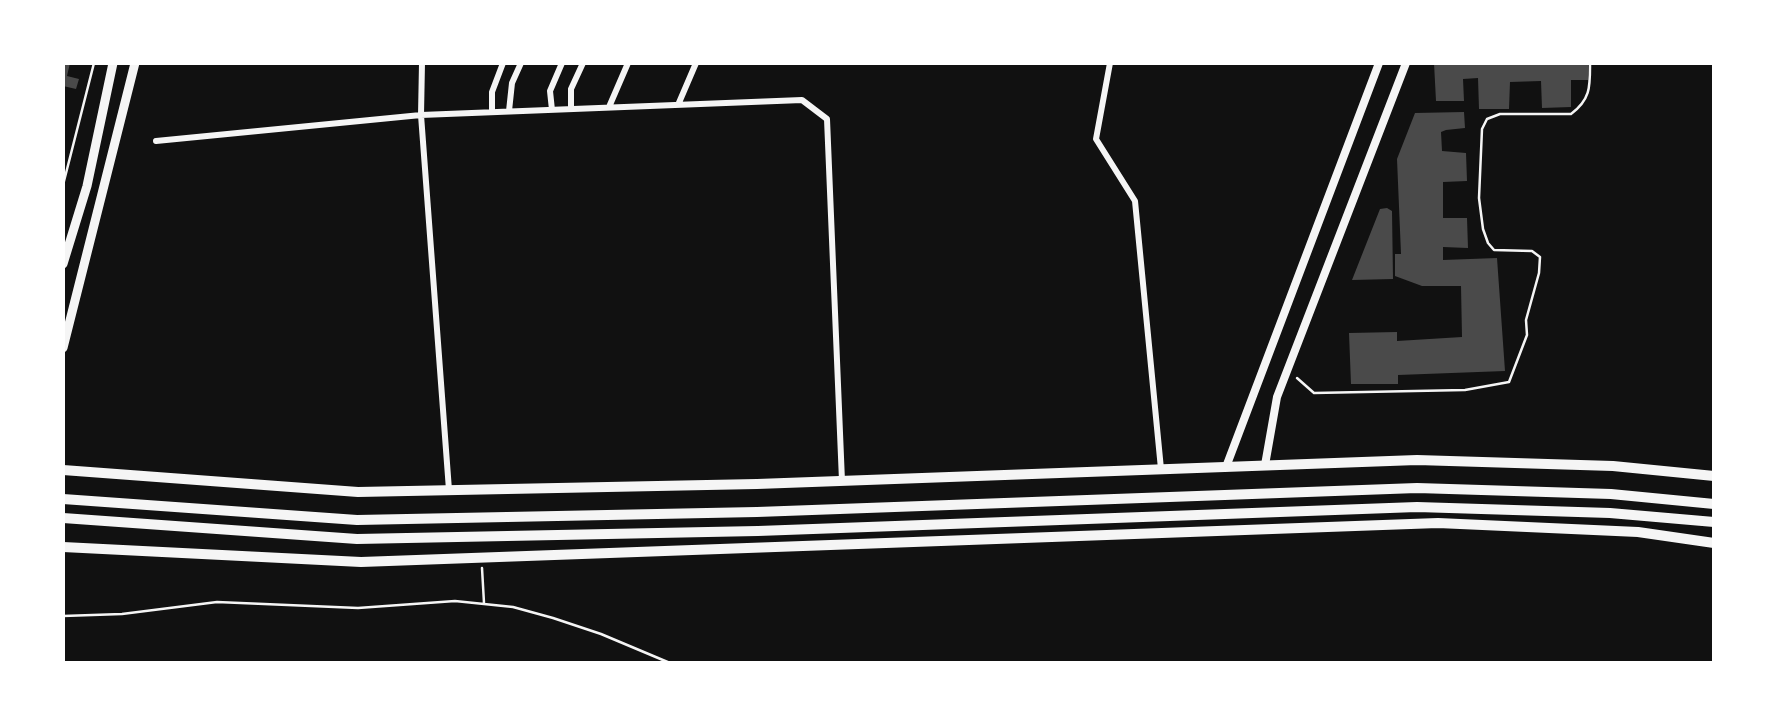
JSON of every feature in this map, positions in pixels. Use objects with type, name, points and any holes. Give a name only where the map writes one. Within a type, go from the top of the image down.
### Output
[{"type":"main road","points":[[63,264],[87,186],[113,63]]},
{"type":"main road","points":[[63,348],[135,63]]},
{"type":"main road","points":[[63,470],[358,492],[842,481],[1417,460],[1613,466],[1714,475]]},
{"type":"main road","points":[[63,499],[357,520],[757,512],[1417,488],[1611,494],[1714,504]]},
{"type":"main road","points":[[63,518],[357,539],[758,531],[1417,507],[1610,513],[1714,522]]},
{"type":"main road","points":[[63,547],[361,562],[1438,523],[1638,532],[1714,543]]},
{"type":"street","points":[[422,63],[421,114],[449,490]]},
{"type":"street","points":[[492,112],[492,92],[503,63]]},
{"type":"street","points":[[509,111],[512,83],[521,63]]},
{"type":"street","points":[[552,110],[550,91],[562,63]]},
{"type":"street","points":[[571,109],[571,89],[583,63]]},
{"type":"street","points":[[609,107],[628,63]]},
{"type":"street","points":[[678,105],[696,63]]},
{"type":"street","points":[[1110,63],[1096,139],[1135,201],[1161,469]]},
{"type":"street","points":[[1226,467],[1378,63]]},
{"type":"street","points":[[1265,465],[1277,397],[1406,63]]},
{"type":"street","points":[[156,141],[421,114],[802,100],[827,119],[842,481]]},
{"type":"path","points":[[63,185],[94,63]]},
{"type":"path","points":[[1296,377],[1314,393],[1465,390],[1508,382],[1527,335],[1526,320],[1539,273],[1540,257],[1532,251],[1494,250],[1488,243],[1483,229],[1479,198],[1482,129],[1488,119],[1500,114],[1571,114],[1587,99],[1590,63]]},
{"type":"path","points":[[482,558],[484,604]]},
{"type":"path","points":[[63,617],[122,614],[217,602],[358,608],[455,601],[513,607],[553,618],[601,634],[670,663]]},
{"type":"building","points":[[63,63],[70,63],[67,76],[79,79],[76,89],[63,86]]},
{"type":"building","points":[[1434,63],[1588,63],[1588,80],[1571,80],[1571,107],[1542,108],[1541,81],[1510,82],[1509,109],[1479,109],[1478,78],[1463,79],[1464,101],[1436,101]]},
{"type":"building","points":[[1464,112],[1465,128],[1441,132],[1442,151],[1466,153],[1467,181],[1443,182],[1443,218],[1467,218],[1468,248],[1443,247],[1443,260],[1497,258],[1505,371],[1398,375],[1398,384],[1351,384],[1349,333],[1397,332],[1397,341],[1462,337],[1461,286],[1422,286],[1395,276],[1395,254],[1401,254],[1397,159],[1415,113]]},
{"type":"building","points":[[1387,208],[1392,211],[1393,279],[1352,280],[1380,209]]}]
